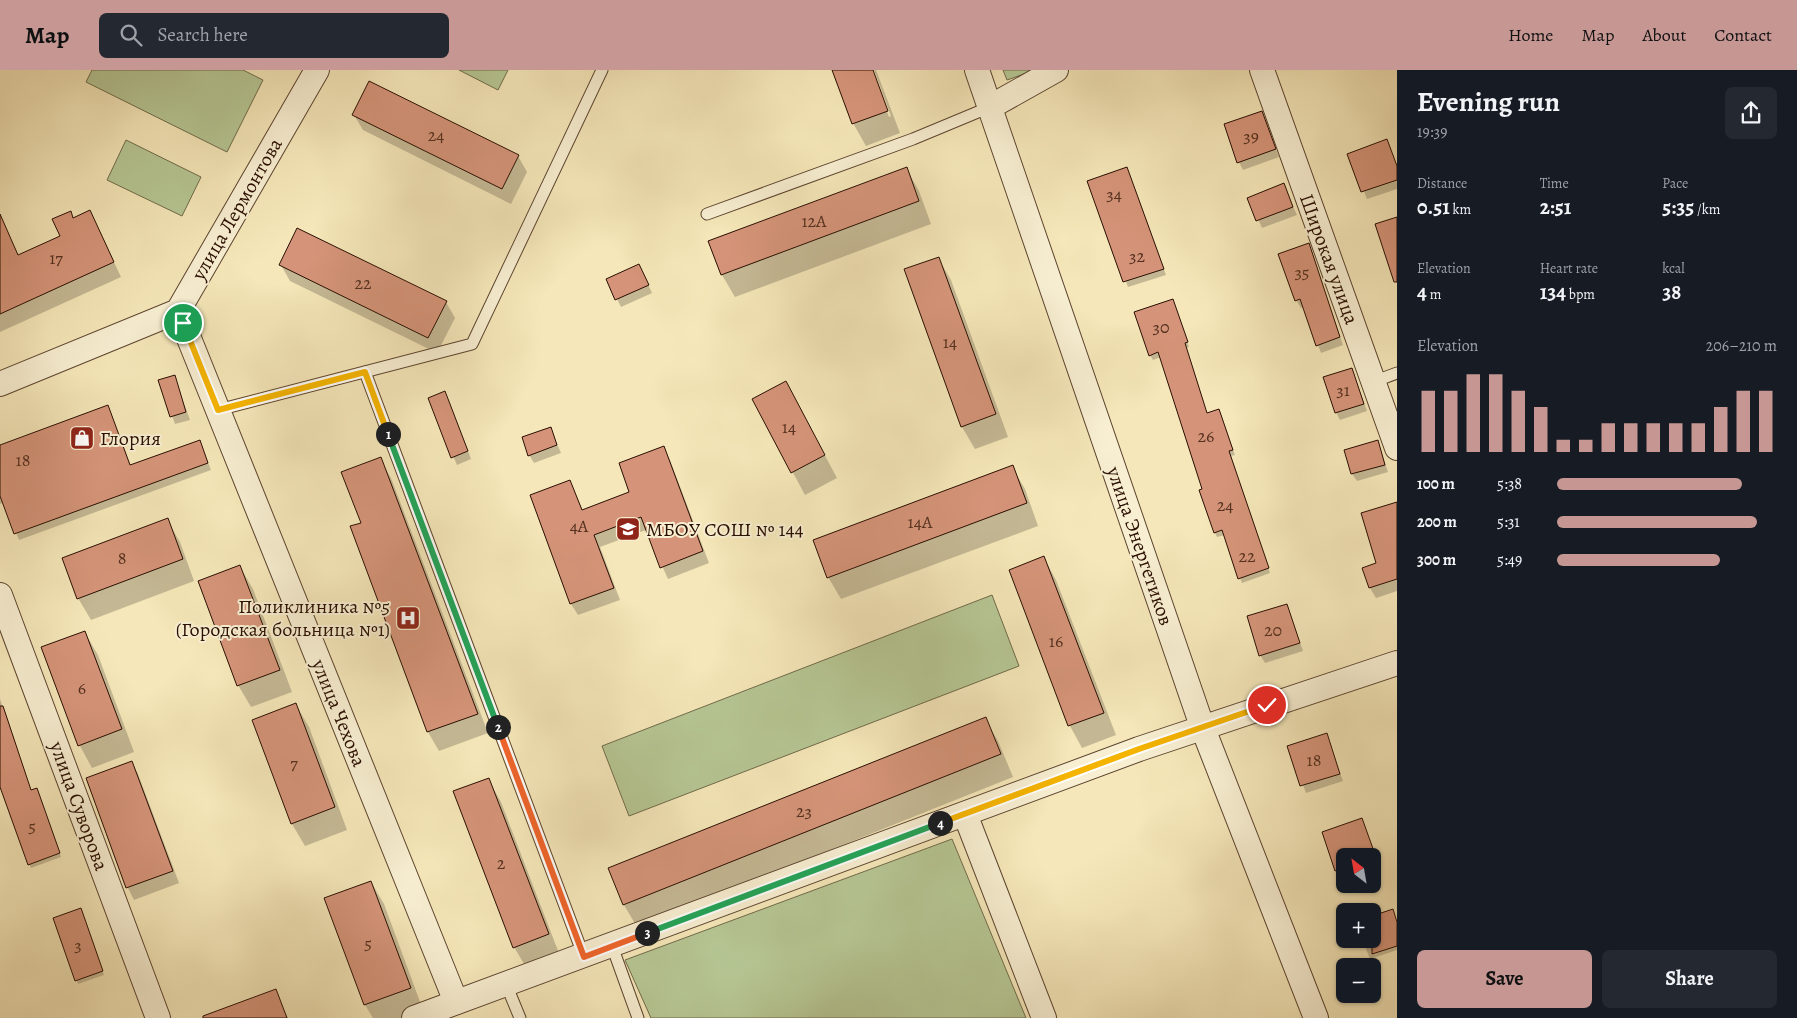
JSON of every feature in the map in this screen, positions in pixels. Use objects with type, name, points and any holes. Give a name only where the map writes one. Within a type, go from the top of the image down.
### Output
[{"type":"street","name":"улица Лермонтова","points":[[178,311],[317,70]]},
{"type":"street","name":"улица Энергетиков","points":[[977,70],[1202,726],[1316,1018]]},
{"type":"street","points":[[990,107],[1056,70]]},
{"type":"street","name":"Широкая улица","points":[[1262,70],[1397,448]]},
{"type":"street","points":[[0,384],[178,311]]},
{"type":"street","name":"улица Чехова","points":[[178,311],[456,1002]]},
{"type":"street","name":"улица Суворова","points":[[0,595],[158,1018]]},
{"type":"street","points":[[414,1018],[584,957],[1202,726],[1397,663]]},
{"type":"street","points":[[965,814],[1044,1018]]},
{"type":"lane","points":[[218,410],[472,344],[602,70]]},
{"type":"lane","points":[[707,214],[913,139],[990,107]]},
{"type":"lane","points":[[365,372],[584,957]]},
{"type":"lane","points":[[1373,382],[1397,373]]},
{"type":"lane","points":[[612,946],[638,1018]]},
{"type":"lane","points":[[506,984],[520,1018]]},
{"type":"green space","points":[[92,70],[243,70],[263,80],[227,152],[86,82]]},
{"type":"green space","points":[[459,70],[508,70],[498,90]]},
{"type":"green space","points":[[1003,70],[1033,70],[1033,71],[1007,80]]},
{"type":"green space","points":[[126,140],[201,177],[182,216],[107,180]]},
{"type":"green space","points":[[992,595],[1019,666],[629,816],[602,746]]},
{"type":"green space","points":[[952,839],[1026,1018],[651,1018],[625,960]]},
{"type":"building","points":[[832,70],[873,70],[888,111],[852,124]]},
{"type":"building","points":[[369,81],[519,155],[502,189],[352,115]]},
{"type":"building","points":[[1262,111],[1276,149],[1237,163],[1224,124]]},
{"type":"building","points":[[1387,139],[1397,166],[1397,180],[1361,192],[1347,154]]},
{"type":"building","points":[[907,167],[919,201],[721,275],[708,241]]},
{"type":"building","points":[[1127,167],[1164,269],[1123,282],[1087,181]]},
{"type":"building","points":[[1284,183],[1293,207],[1256,221],[1247,198]]},
{"type":"building","points":[[90,210],[114,262],[0,314],[0,214],[18,255],[60,236],[52,219],[71,211],[73,218]]},
{"type":"building","points":[[1397,217],[1397,282],[1394,282],[1375,224]]},
{"type":"building","points":[[297,228],[447,301],[428,338],[279,265]]},
{"type":"building","points":[[1309,243],[1340,337],[1316,346],[1300,299],[1295,301],[1278,254]]},
{"type":"building","points":[[939,257],[996,414],[961,427],[904,269]]},
{"type":"building","points":[[639,264],[649,285],[615,300],[606,279]]},
{"type":"building","points":[[1173,299],[1188,342],[1185,343],[1207,413],[1219,409],[1233,450],[1229,451],[1269,568],[1238,579],[1222,530],[1214,533],[1199,490],[1202,489],[1158,352],[1149,356],[1134,312]]},
{"type":"building","points":[[1352,368],[1364,404],[1335,413],[1323,377]]},
{"type":"building","points":[[175,375],[186,412],[170,417],[158,380]]},
{"type":"building","points":[[786,381],[825,455],[791,473],[752,399]]},
{"type":"building","points":[[445,391],[468,451],[451,458],[428,398]]},
{"type":"building","points":[[108,405],[130,465],[200,440],[208,463],[14,534],[0,496],[0,445]]},
{"type":"building","points":[[551,427],[557,445],[528,456],[522,437]]},
{"type":"building","points":[[1378,440],[1385,465],[1351,474],[1344,450]]},
{"type":"building","points":[[664,446],[703,551],[660,568],[641,517],[594,535],[614,588],[570,604],[530,495],[570,480],[582,510],[629,492],[619,463]]},
{"type":"building","points":[[381,457],[478,714],[427,732],[350,526],[361,523],[341,472]]},
{"type":"building","points":[[1013,465],[1027,503],[827,578],[813,540]]},
{"type":"building","points":[[1397,502],[1397,579],[1369,588],[1362,568],[1376,563],[1361,513]]},
{"type":"building","points":[[168,518],[183,559],[77,599],[62,558]]},
{"type":"building","points":[[1044,556],[1104,713],[1068,726],[1009,570]]},
{"type":"building","points":[[240,565],[280,670],[237,686],[198,581]]},
{"type":"building","points":[[1287,604],[1300,643],[1259,656],[1247,616]]},
{"type":"building","points":[[85,631],[122,729],[78,746],[41,647]]},
{"type":"building","points":[[296,703],[335,807],[291,824],[252,720]]},
{"type":"building","points":[[0,706],[3,706],[31,790],[37,788],[60,853],[28,865],[0,787]]},
{"type":"building","points":[[986,717],[1001,754],[623,905],[608,868]]},
{"type":"building","points":[[1327,733],[1340,774],[1300,786],[1287,746]]},
{"type":"building","points":[[132,761],[173,871],[126,888],[86,778]]},
{"type":"building","points":[[489,778],[549,934],[513,948],[453,791]]},
{"type":"building","points":[[1362,818],[1373,848],[1336,848],[1335,871],[1322,832]]},
{"type":"building","points":[[371,881],[411,988],[364,1005],[324,898]]},
{"type":"building","points":[[81,908],[103,971],[75,981],[53,918]]},
{"type":"building","points":[[1393,909],[1397,922],[1397,946],[1372,954],[1372,948],[1381,948],[1381,913]]},
{"type":"building","points":[[276,989],[287,1018],[203,1018],[203,1016]]},
{"type":"place","name":"Глория","points":[[82,438]]},
{"type":"place","name":"МБОУ СОШ № 144","points":[[628,529]]},
{"type":"place","name":"Поликлиника №5 (Городская больница №1)","points":[[408,618]]},
{"type":"route","points":[[183,323],[218,410],[365,372],[584,957],[1139,749],[1267,705]]}]
